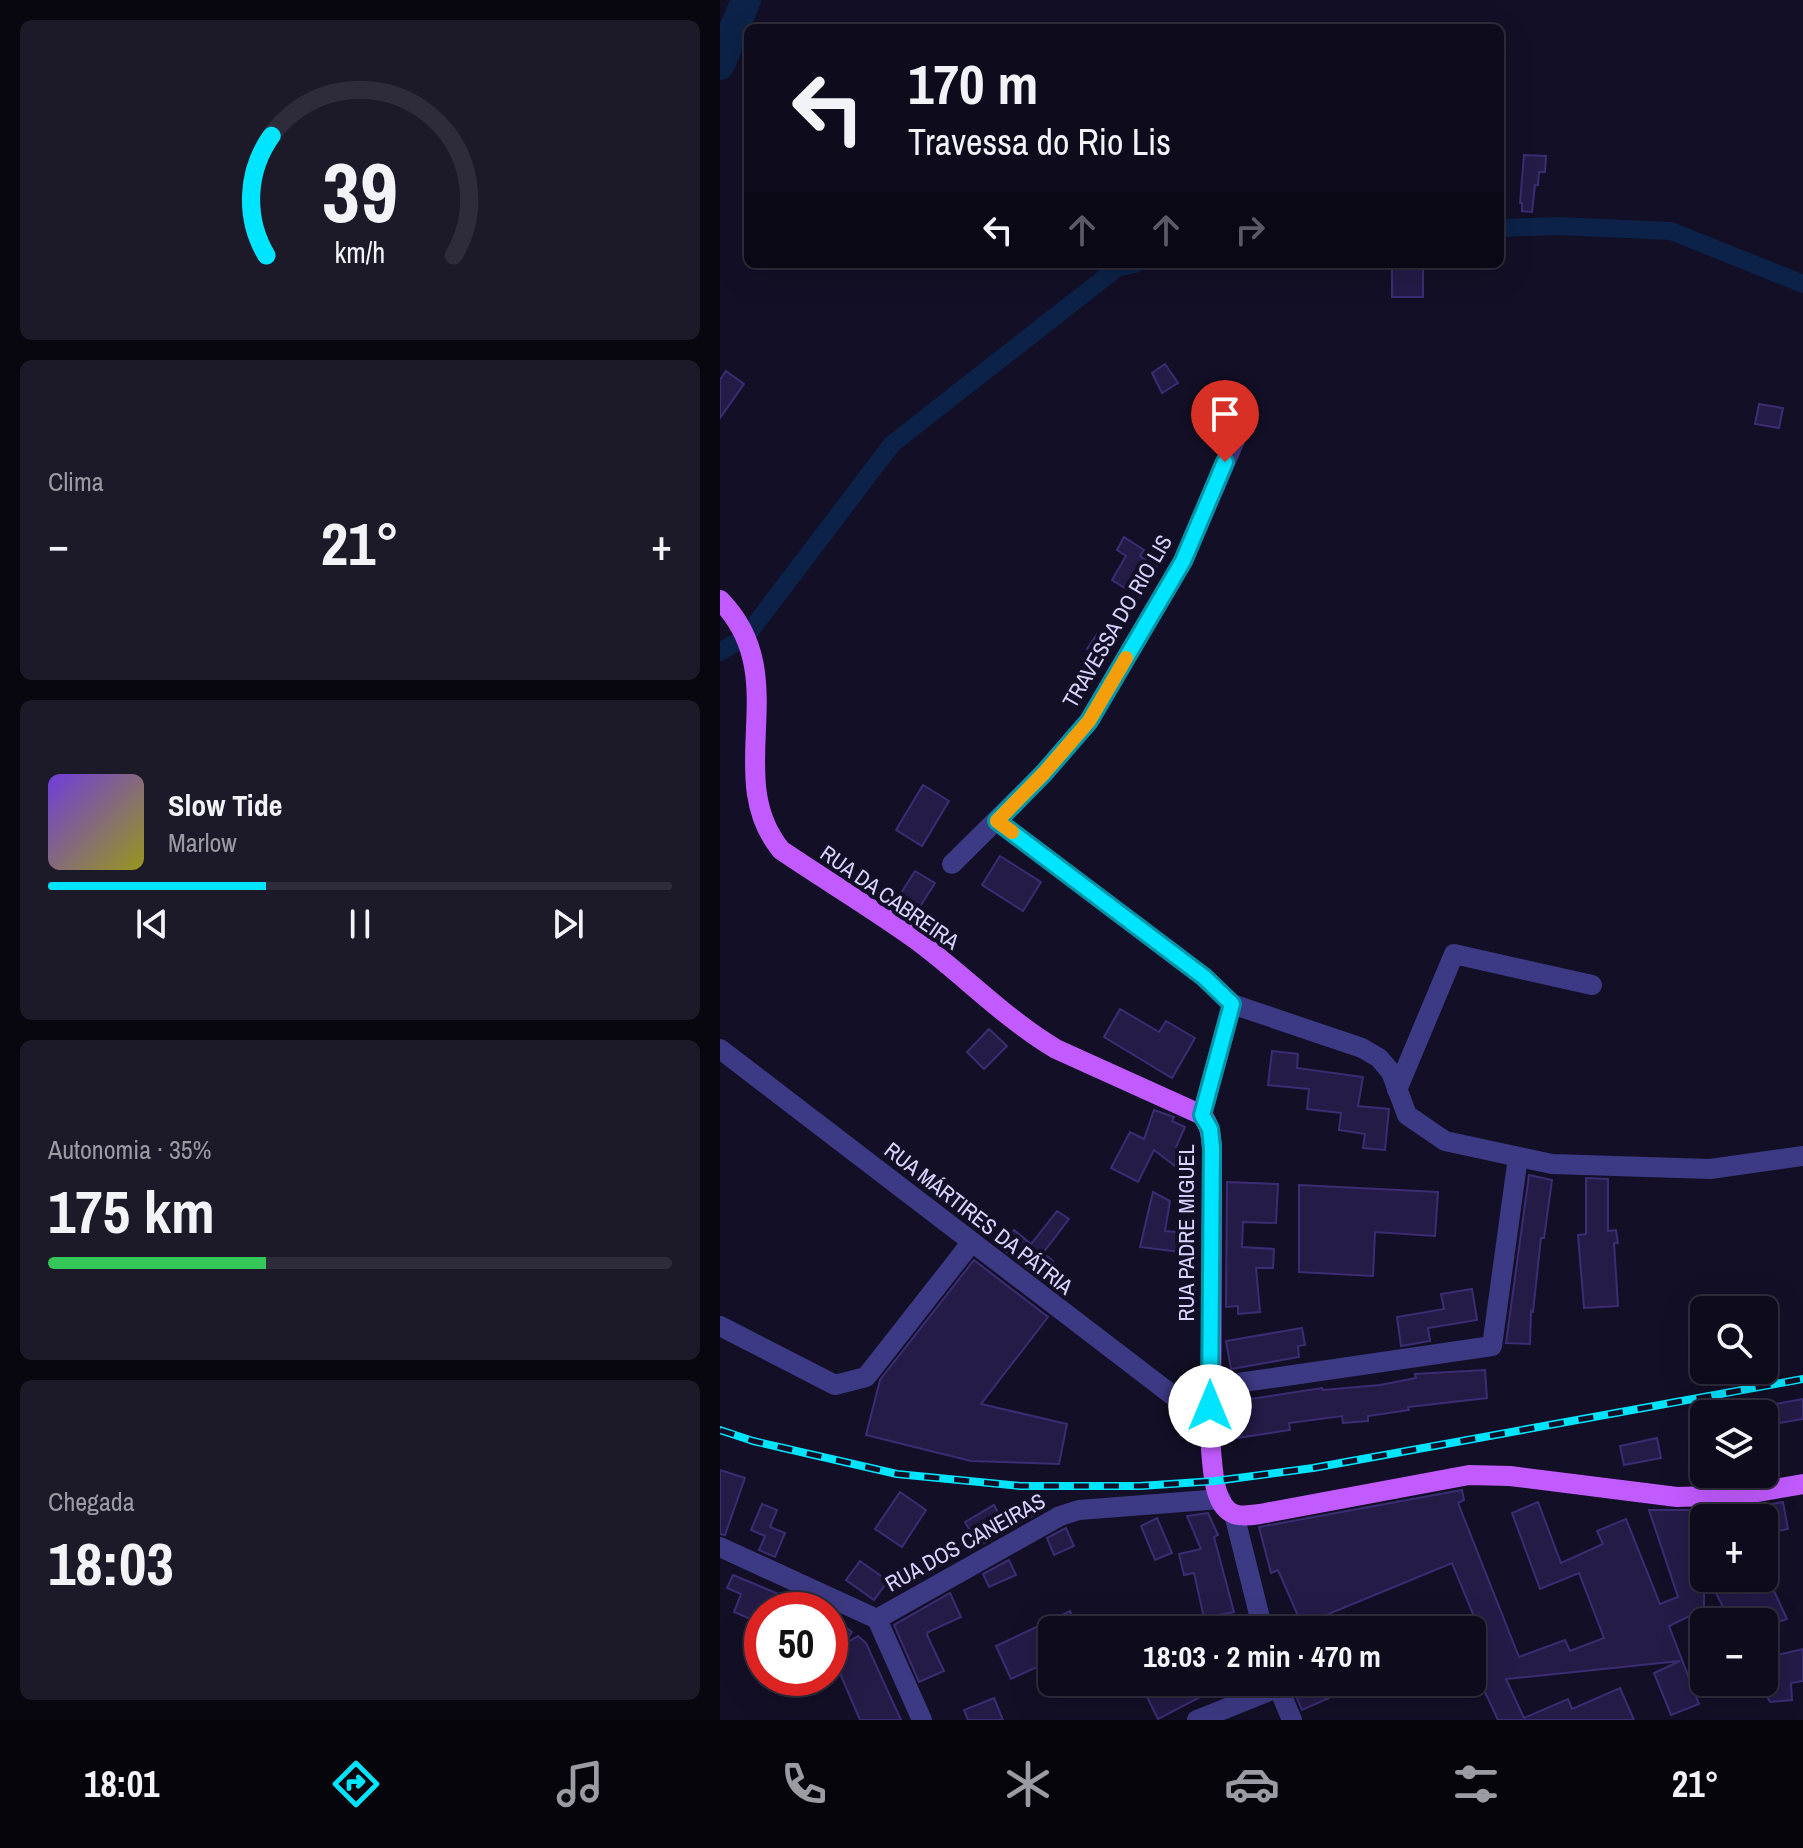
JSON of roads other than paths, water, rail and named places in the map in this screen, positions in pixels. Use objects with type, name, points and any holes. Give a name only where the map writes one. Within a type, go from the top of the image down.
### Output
[{"type":"main road","name":"RUA DA CABREIRA","points":[[720,600],[737,620],[754,660],[753,793],[769,835],[781,850],[916,940],[1033,1036],[1202,1115]]},
{"type":"main road","name":"RUA PADRE MIGUEL","points":[[1202,1115],[1210,1129],[1212,1148],[1210,1424],[1213,1467],[1228,1507]]},
{"type":"main road","points":[[1228,1507],[1260,1514],[1469,1475],[1510,1476],[1677,1497],[1740,1495],[1803,1484]]},
{"type":"street","name":"TRAVESSA DO RIO LIS","points":[[952,864],[1044,773],[1089,721],[1183,561],[1247,412]]},
{"type":"street","points":[[997,821],[1204,977],[1232,1004],[1362,1048],[1379,1058],[1391,1072],[1407,1115],[1445,1141],[1552,1164],[1710,1169],[1803,1156]]},
{"type":"street","points":[[1397,1090],[1454,954],[1592,985]]},
{"type":"street","name":"RUA PADRE MIGUEL","points":[[1202,1115],[1232,1004]]},
{"type":"street","name":"RUA MÁRTIRES DA PÁTRIA","points":[[720,1049],[1210,1424]]},
{"type":"street","points":[[1210,1387],[1492,1346],[1518,1157]]},
{"type":"street","points":[[720,1326],[835,1385],[866,1377],[971,1243]]},
{"type":"street","points":[[1228,1507],[1259,1616]]},
{"type":"street","name":"RUA DOS CANEIRAS","points":[[877,1619],[1060,1516],[1079,1510],[1228,1507]]},
{"type":"street","points":[[720,1547],[877,1619],[922,1720]]},
{"type":"street","points":[[1197,1720],[1251,1696]]},
{"type":"street","points":[[1281,1696],[1292,1720]]},
{"type":"waterway","points":[[720,65],[746,0]]},
{"type":"waterway","points":[[720,24],[738,20]]},
{"type":"waterway","points":[[1504,228],[1559,226],[1671,231],[1803,284]]},
{"type":"waterway","points":[[751,630],[892,444],[1117,268]]},
{"type":"waterway","points":[[720,652],[739,641]]},
{"type":"railway","points":[[720,1430],[753,1441],[897,1474],[1020,1486],[1140,1486],[1215,1481],[1313,1468],[1803,1379]]}]
